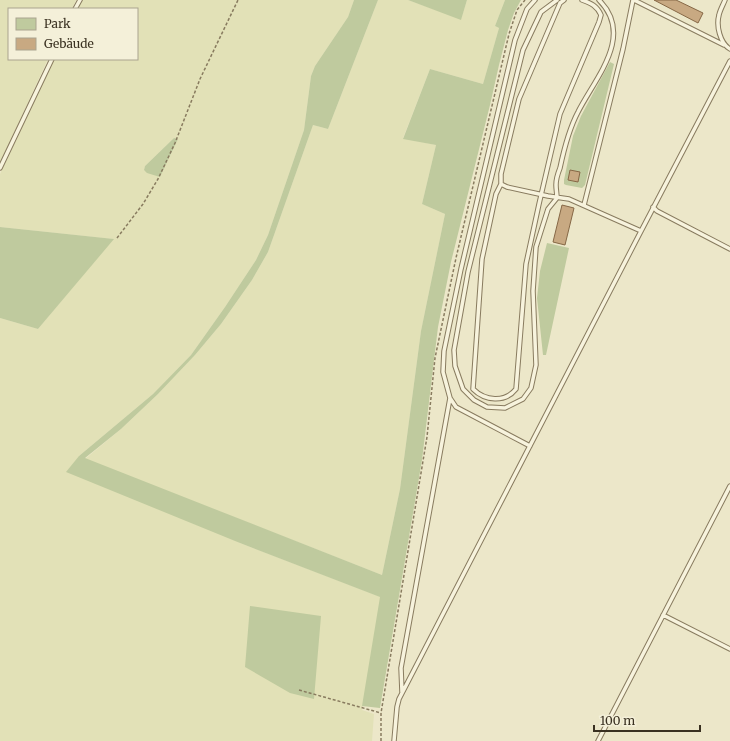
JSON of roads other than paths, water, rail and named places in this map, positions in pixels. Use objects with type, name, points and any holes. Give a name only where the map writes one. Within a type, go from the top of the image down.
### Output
[{"type":"lane","points":[[530,446],[456,407],[450,398],[443,372],[444,351],[459,276],[515,40],[527,10],[534,0]]},
{"type":"lane","points":[[557,0],[541,12],[523,50],[468,272],[454,350],[455,366],[463,389],[474,400],[487,407],[505,408],[523,399],[531,388],[536,365],[533,291],[536,247],[548,209],[557,198],[556,184],[567,141],[577,113],[607,62],[612,48],[614,35],[613,22],[606,7],[599,0]]},
{"type":"lane","points":[[564,0],[560,3],[519,99],[501,174],[501,184],[496,194],[482,258],[473,389],[479,395],[487,398],[501,398],[512,394],[516,389],[526,264],[541,195],[560,114],[601,15],[592,3],[582,0]]},
{"type":"lane","points":[[584,205],[634,0],[730,49]]},
{"type":"lane","points":[[724,45],[717,21],[725,0]]},
{"type":"lane","points":[[0,168],[52,60]]},
{"type":"lane","points":[[394,741],[397,707],[402,694],[653,207],[730,62]]},
{"type":"lane","points":[[501,184],[541,195],[569,199],[641,231]]},
{"type":"lane","points":[[653,207],[657,211],[730,249]]},
{"type":"lane","points":[[402,694],[401,668],[450,398]]},
{"type":"lane","points":[[598,741],[730,486]]},
{"type":"lane","points":[[663,615],[730,649]]}]
